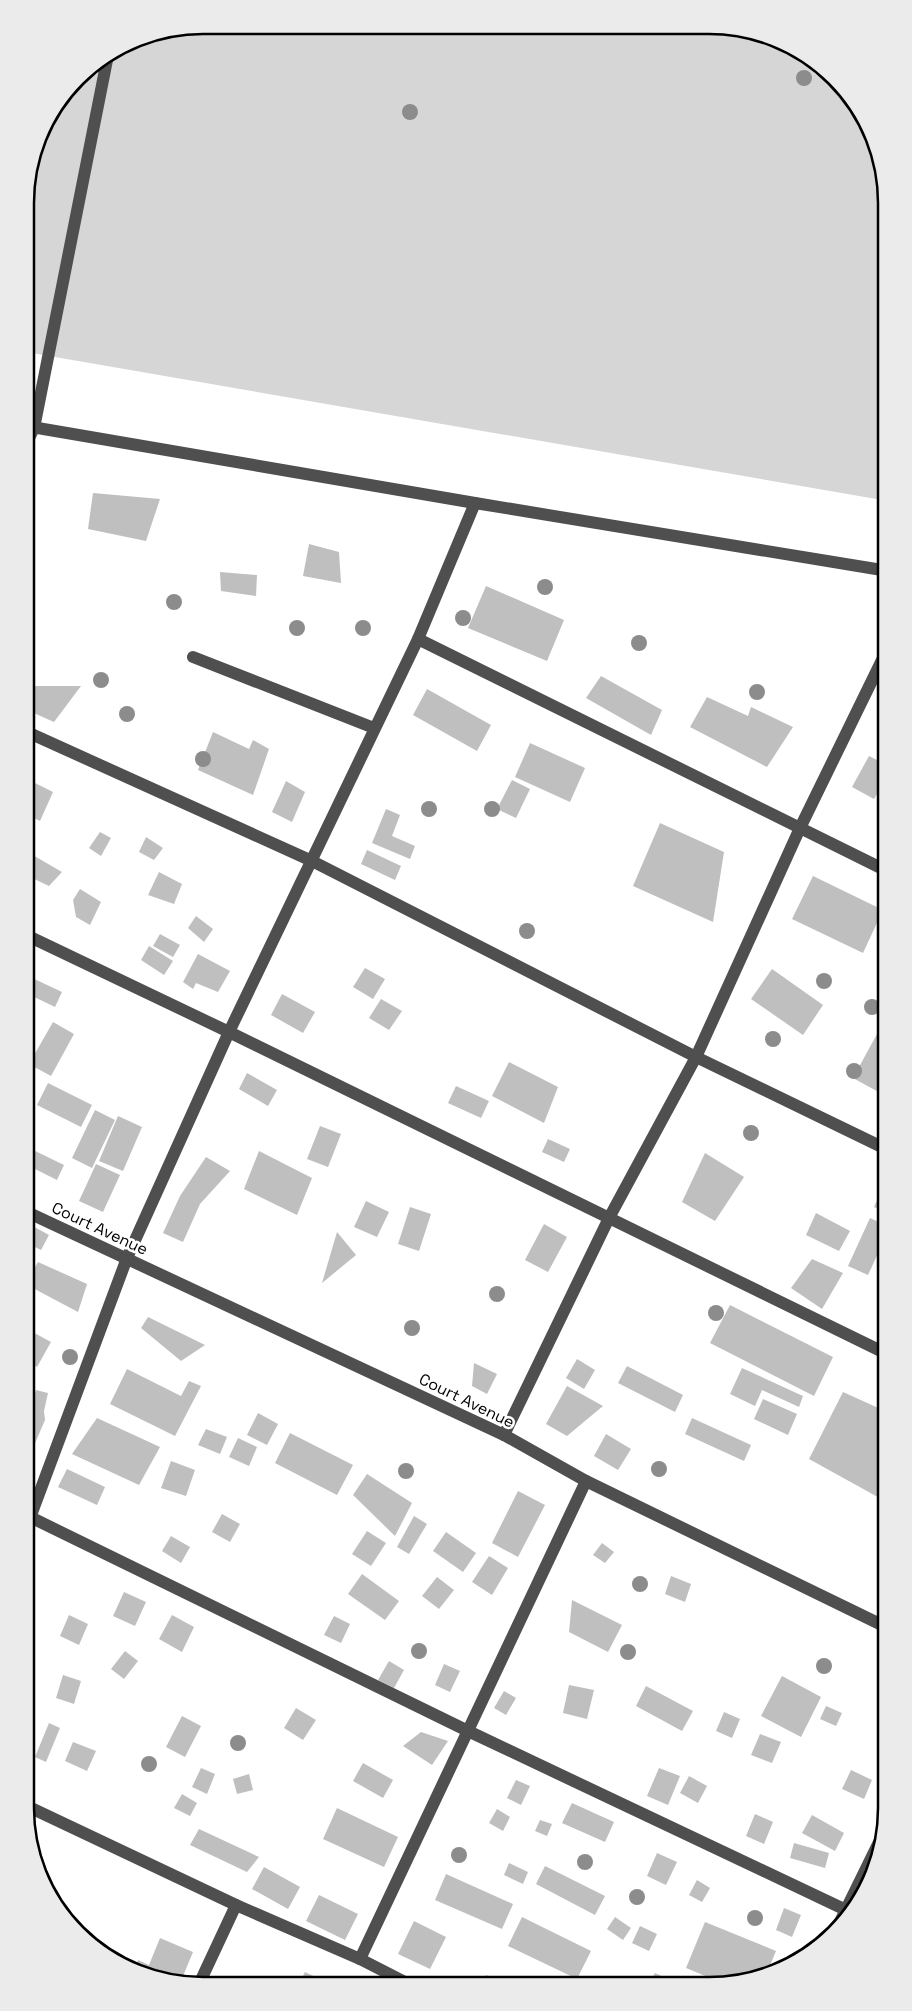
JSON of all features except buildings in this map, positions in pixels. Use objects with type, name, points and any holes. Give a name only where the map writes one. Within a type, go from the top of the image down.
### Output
[{"type":"street","points":[[34,408],[106,64]]},
{"type":"street","points":[[34,428],[475,504],[878,569]]},
{"type":"street","points":[[34,1507],[127,1258],[229,1032],[418,639],[475,504]]},
{"type":"street","points":[[418,639],[878,867]]},
{"type":"street","points":[[194,657],[374,728]]},
{"type":"street","points":[[504,1435],[609,1218],[696,1058],[800,828],[878,668]]},
{"type":"street","points":[[34,735],[312,861],[696,1058],[878,1145]]},
{"type":"street","points":[[34,939],[229,1032],[878,1350]]},
{"type":"street","name":"Court Avenue","points":[[34,1215],[504,1435],[586,1481],[878,1623]]},
{"type":"street","points":[[360,1960],[586,1481]]},
{"type":"street","points":[[34,1520],[468,1731],[844,1909]]},
{"type":"street","points":[[34,1809],[236,1906],[395,1977]]},
{"type":"street","points":[[851,1900],[869,1863]]},
{"type":"street","points":[[202,1977],[236,1906]]},
{"type":"shaded area","points":[[720,34],[742,37],[784,51],[803,62],[821,76],[836,91],[856,118],[872,159],[877,181],[878,499],[34,353],[34,192],[37,170],[51,128],[62,109],[76,91],[109,62],[128,51],[148,43],[181,35]]}]
